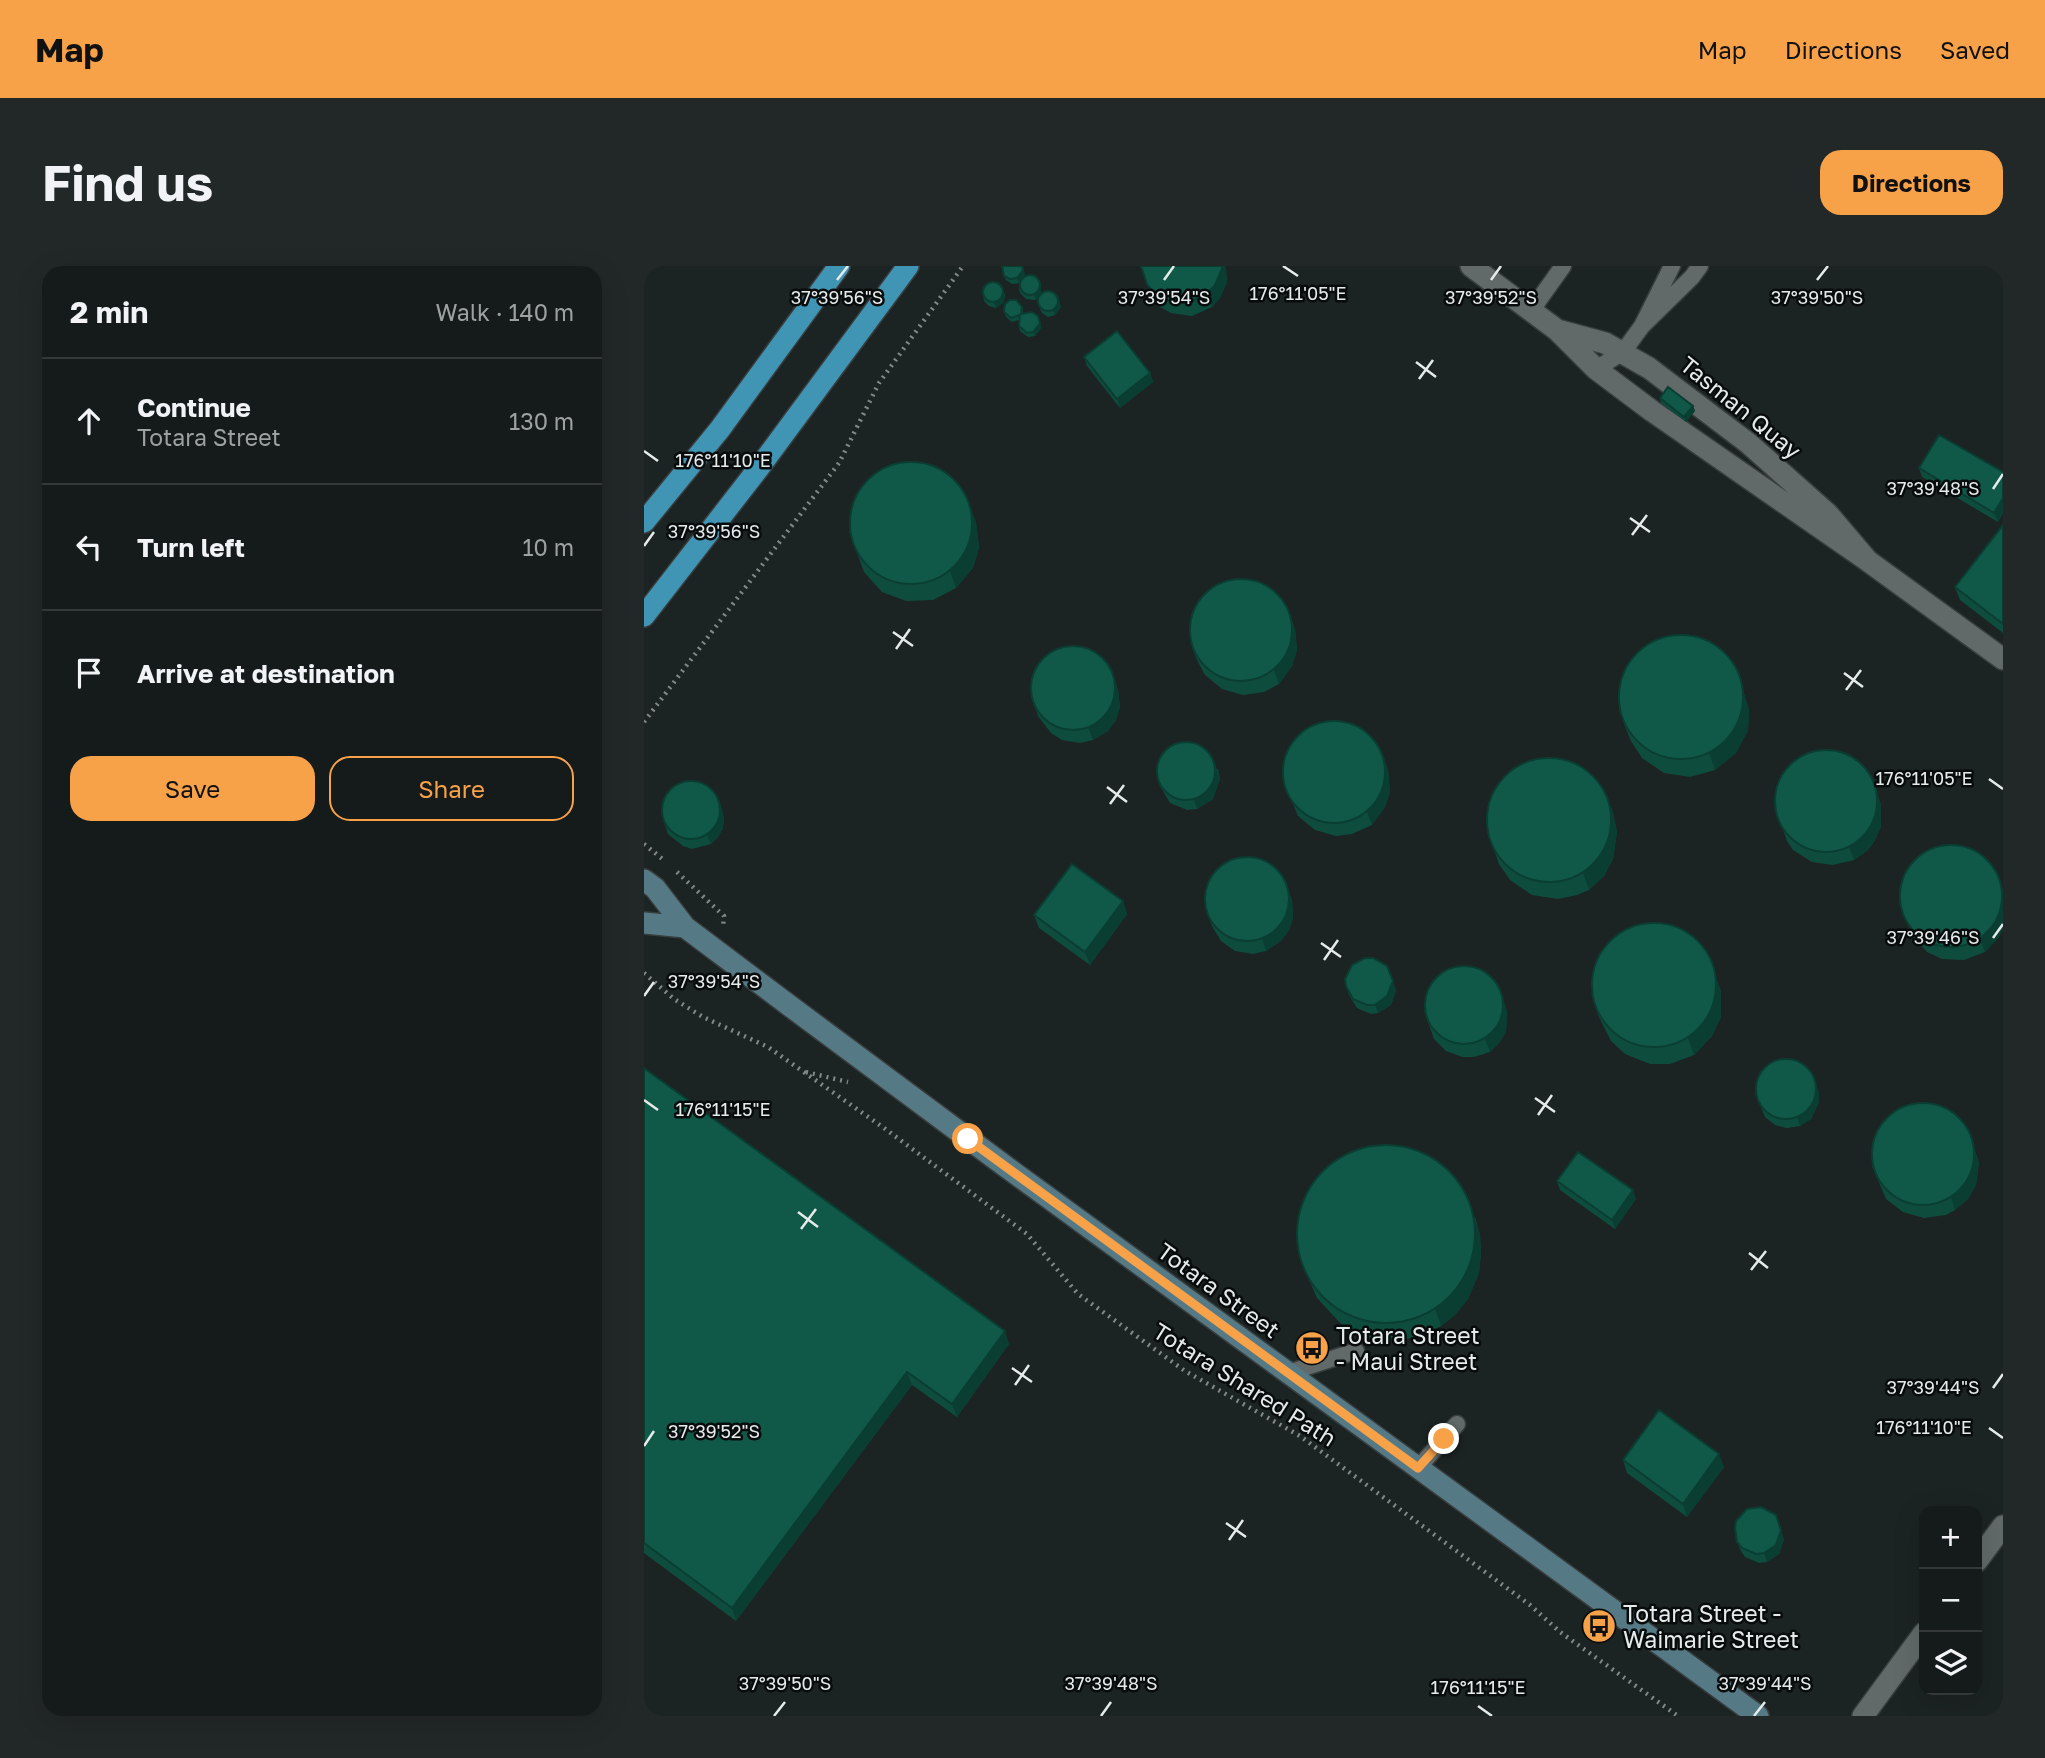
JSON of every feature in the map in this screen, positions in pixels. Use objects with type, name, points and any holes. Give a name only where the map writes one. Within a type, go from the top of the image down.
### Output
[{"type":"highway","points":[[644,522],[720,429],[839,266]]},
{"type":"highway","points":[[644,616],[750,479],[908,266]]},
{"type":"main road","name":"Totara Street","points":[[644,880],[655,888],[685,927],[1005,1166],[1758,1716]]},
{"type":"main road","points":[[644,923],[685,927]]},
{"type":"street","name":"Tasman Quay","points":[[1471,266],[1558,330],[1596,369],[1652,411],[1868,561],[2003,659]]},
{"type":"street","name":"Tasman Quay","points":[[1558,330],[1605,343],[1649,368],[1748,443],[1828,514],[1868,561]]},
{"type":"street","points":[[1982,1554],[2003,1526]]},
{"type":"street","points":[[1863,1716],[1919,1640]]},
{"type":"lane","points":[[1531,311],[1563,266]]},
{"type":"lane","points":[[1642,326],[1672,266]]},
{"type":"lane","points":[[1596,369],[1623,352],[1642,326],[1700,266]]},
{"type":"lane","points":[[1288,1373],[1356,1351]]},
{"type":"lane","points":[[1418,1468],[1457,1424]]},
{"type":"path","points":[[644,722],[839,463],[879,383],[963,266]]},
{"type":"path","name":"Totara Shared Path","points":[[644,973],[674,999],[768,1047],[803,1071],[1027,1234],[1078,1294],[1185,1371],[1300,1436],[1530,1605],[1560,1632],[1678,1716]]},
{"type":"path","name":"Totara Shared Path","points":[[803,1071],[819,1075]]},
{"type":"building","points":[[1002,266],[1022,266],[1023,270],[1017,278],[1010,279],[1004,276]]},
{"type":"building","points":[[1141,266],[1222,266],[1222,269],[1215,285],[1207,294],[1188,303],[1166,300],[1155,294],[1147,284]]},
{"type":"building","points":[[1030,275],[1037,278],[1040,285],[1037,292],[1030,295],[1023,292],[1020,285],[1023,278]]},
{"type":"building","points":[[993,282],[1000,285],[1003,292],[1000,299],[993,302],[986,299],[983,292],[986,285]]},
{"type":"building","points":[[1048,291],[1055,294],[1058,301],[1055,308],[1048,311],[1041,308],[1038,301],[1041,294]]},
{"type":"building","points":[[1016,300],[1022,307],[1021,314],[1032,312],[1038,316],[1040,323],[1033,332],[1027,333],[1019,326],[1020,315],[1011,318],[1004,312],[1005,304]]},
{"type":"building","points":[[1117,331],[1150,373],[1117,399],[1084,357]]},
{"type":"building","points":[[1668,387],[1693,406],[1684,417],[1660,398]]},
{"type":"building","points":[[1939,435],[2003,472],[2003,498],[1994,513],[1919,468]]},
{"type":"building","points":[[911,462],[935,466],[954,480],[968,499],[972,523],[968,547],[954,566],[935,580],[911,584],[887,580],[868,566],[854,547],[850,523],[854,499],[868,480],[887,466]]},
{"type":"building","points":[[2003,525],[2003,624],[1955,587]]},
{"type":"building","points":[[1241,579],[1260,583],[1277,594],[1288,611],[1292,630],[1288,649],[1277,666],[1260,677],[1241,681],[1222,677],[1205,666],[1194,649],[1190,630],[1194,611],[1205,594],[1222,583]]},
{"type":"building","points":[[1681,635],[1705,640],[1725,653],[1738,673],[1743,697],[1738,721],[1725,741],[1705,754],[1681,759],[1657,754],[1637,741],[1624,721],[1619,697],[1624,673],[1637,653],[1657,640]]},
{"type":"building","points":[[1073,646],[1096,653],[1108,665],[1115,688],[1108,711],[1096,723],[1073,730],[1050,723],[1038,711],[1031,688],[1038,665],[1050,653]]},
{"type":"building","points":[[1334,721],[1353,725],[1370,736],[1381,753],[1385,772],[1381,791],[1370,808],[1353,819],[1334,823],[1315,819],[1298,808],[1287,791],[1283,772],[1287,753],[1298,736],[1315,725]]},
{"type":"building","points":[[1180,742],[1192,742],[1207,750],[1215,765],[1215,777],[1207,792],[1192,800],[1180,800],[1165,792],[1157,777],[1157,765],[1165,750]]},
{"type":"building","points":[[1826,750],[1845,754],[1862,765],[1873,782],[1877,801],[1873,820],[1862,837],[1845,848],[1826,852],[1807,848],[1790,837],[1779,820],[1775,801],[1779,782],[1790,765],[1807,754]]},
{"type":"building","points":[[1549,758],[1573,763],[1593,776],[1606,796],[1611,820],[1606,844],[1593,864],[1573,877],[1549,882],[1525,877],[1505,864],[1492,844],[1487,820],[1492,796],[1505,776],[1525,763]]},
{"type":"building","points":[[685,781],[697,781],[712,789],[720,804],[720,816],[712,831],[697,839],[685,839],[670,831],[662,816],[662,804],[670,789]]},
{"type":"building","points":[[1951,845],[1970,849],[1987,860],[1998,877],[2002,896],[1998,915],[1987,932],[1970,943],[1951,947],[1932,943],[1915,932],[1904,915],[1900,896],[1904,877],[1915,860],[1932,849]]},
{"type":"building","points":[[1247,857],[1270,864],[1282,876],[1289,899],[1282,922],[1270,934],[1247,941],[1224,934],[1212,922],[1205,899],[1212,876],[1224,864]]},
{"type":"building","points":[[1072,864],[1123,901],[1085,952],[1034,915]]},
{"type":"building","points":[[1654,923],[1678,928],[1698,941],[1711,961],[1716,985],[1711,1009],[1698,1029],[1678,1042],[1654,1047],[1630,1042],[1610,1029],[1597,1009],[1592,985],[1597,961],[1610,941],[1630,928]]},
{"type":"building","points":[[1365,958],[1373,958],[1387,966],[1393,981],[1387,996],[1375,1005],[1367,1005],[1353,999],[1346,986],[1345,979],[1352,965]]},
{"type":"building","points":[[1464,966],[1479,969],[1492,977],[1500,990],[1503,1005],[1500,1020],[1492,1033],[1479,1041],[1464,1044],[1449,1041],[1436,1033],[1428,1020],[1425,1005],[1428,990],[1436,977],[1449,969]]},
{"type":"building","points":[[1786,1059],[1803,1064],[1811,1072],[1816,1089],[1811,1106],[1803,1114],[1786,1119],[1769,1114],[1761,1106],[1756,1089],[1761,1072],[1769,1064]]},
{"type":"building","points":[[644,1068],[1005,1331],[952,1404],[907,1372],[732,1608],[644,1543]]},
{"type":"building","points":[[1923,1103],[1942,1107],[1959,1118],[1970,1135],[1974,1154],[1970,1173],[1959,1190],[1942,1201],[1923,1205],[1904,1201],[1887,1190],[1876,1173],[1872,1154],[1876,1135],[1887,1118],[1904,1107]]},
{"type":"building","points":[[1386,1145],[1420,1152],[1449,1171],[1468,1200],[1475,1234],[1468,1268],[1449,1297],[1420,1316],[1386,1323],[1352,1316],[1323,1297],[1304,1268],[1297,1234],[1304,1200],[1323,1171],[1352,1152]]},
{"type":"building","points":[[1578,1152],[1633,1190],[1612,1220],[1557,1181]]},
{"type":"building","points":[[1659,1410],[1719,1454],[1683,1504],[1623,1460]]},
{"type":"building","points":[[1761,1507],[1776,1515],[1781,1530],[1776,1545],[1764,1553],[1756,1554],[1742,1548],[1737,1542],[1735,1528],[1736,1521],[1747,1509]]},
{"type":"place","name":"Totara Street - Maui Street","points":[[1312,1348]]},
{"type":"place","name":"Totara Street - Waimarie Street","points":[[1599,1626]]},
{"type":"route","points":[[968,1139],[1418,1468],[1444,1439]]}]
